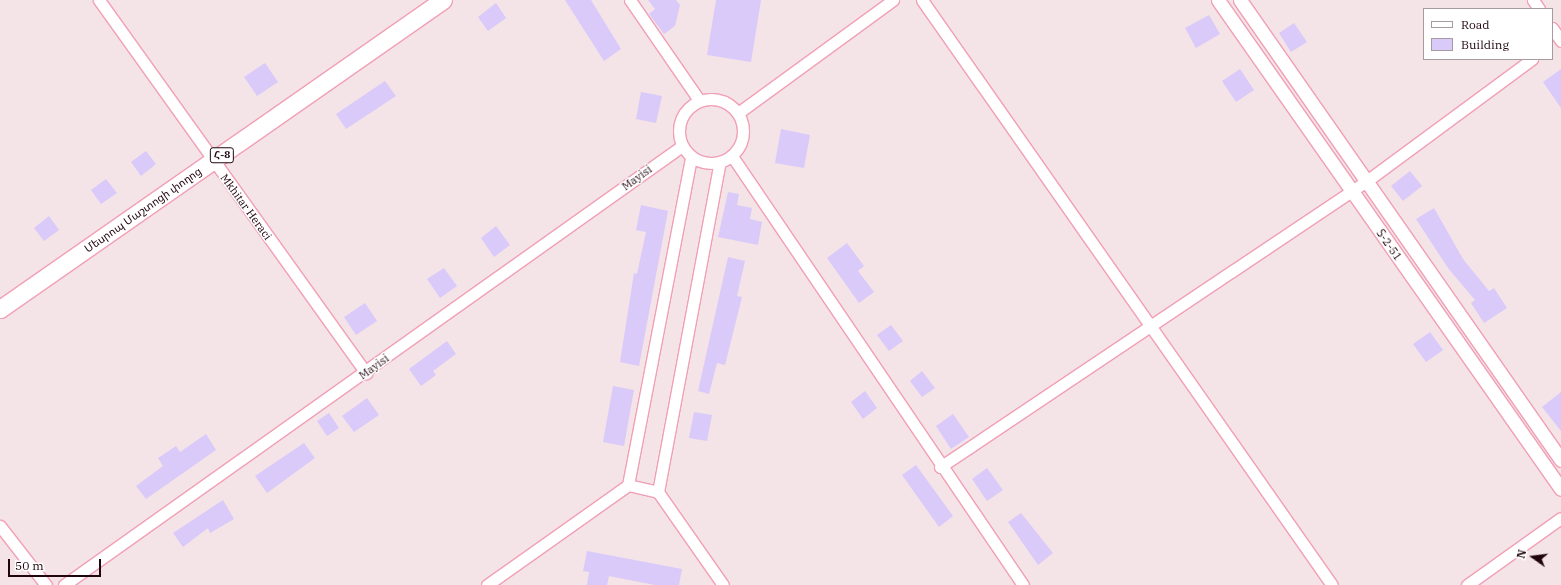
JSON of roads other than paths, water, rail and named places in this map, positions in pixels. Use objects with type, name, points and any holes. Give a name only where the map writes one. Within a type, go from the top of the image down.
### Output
[{"type":"main road","name":"Մեսրոպ Մաշտոցի փողոց","points":[[0,309],[443,0]]},
{"type":"street","name":"Mkhitar Heraci","points":[[99,0],[366,373]]},
{"type":"street","points":[[630,0],[699,100]]},
{"type":"street","points":[[738,113],[893,0]]},
{"type":"street","points":[[922,0],[1332,585]]},
{"type":"street","name":"Տ-2-51","points":[[1218,0],[1561,489]]},
{"type":"street","name":"Տ-2-51","points":[[1240,0],[1368,180],[1561,460]]},
{"type":"street","points":[[1553,30],[1558,40]]},
{"type":"street","points":[[940,467],[1149,325],[1368,180],[1531,60]]},
{"type":"street","points":[[699,100],[721,100],[738,113],[742,140],[732,156],[720,162],[700,162],[691,157],[682,146],[678,136],[682,114],[699,100]]},
{"type":"street","name":"Mayisi","points":[[64,585],[366,373],[682,146]]},
{"type":"street","points":[[732,156],[940,467],[1023,585]]},
{"type":"street","points":[[487,585],[628,485],[691,157]]},
{"type":"street","points":[[658,492],[720,162]]},
{"type":"street","points":[[628,485],[658,492],[723,585]]},
{"type":"street","points":[[1467,585],[1561,518]]},
{"type":"street","points":[[0,526],[46,585]]}]
